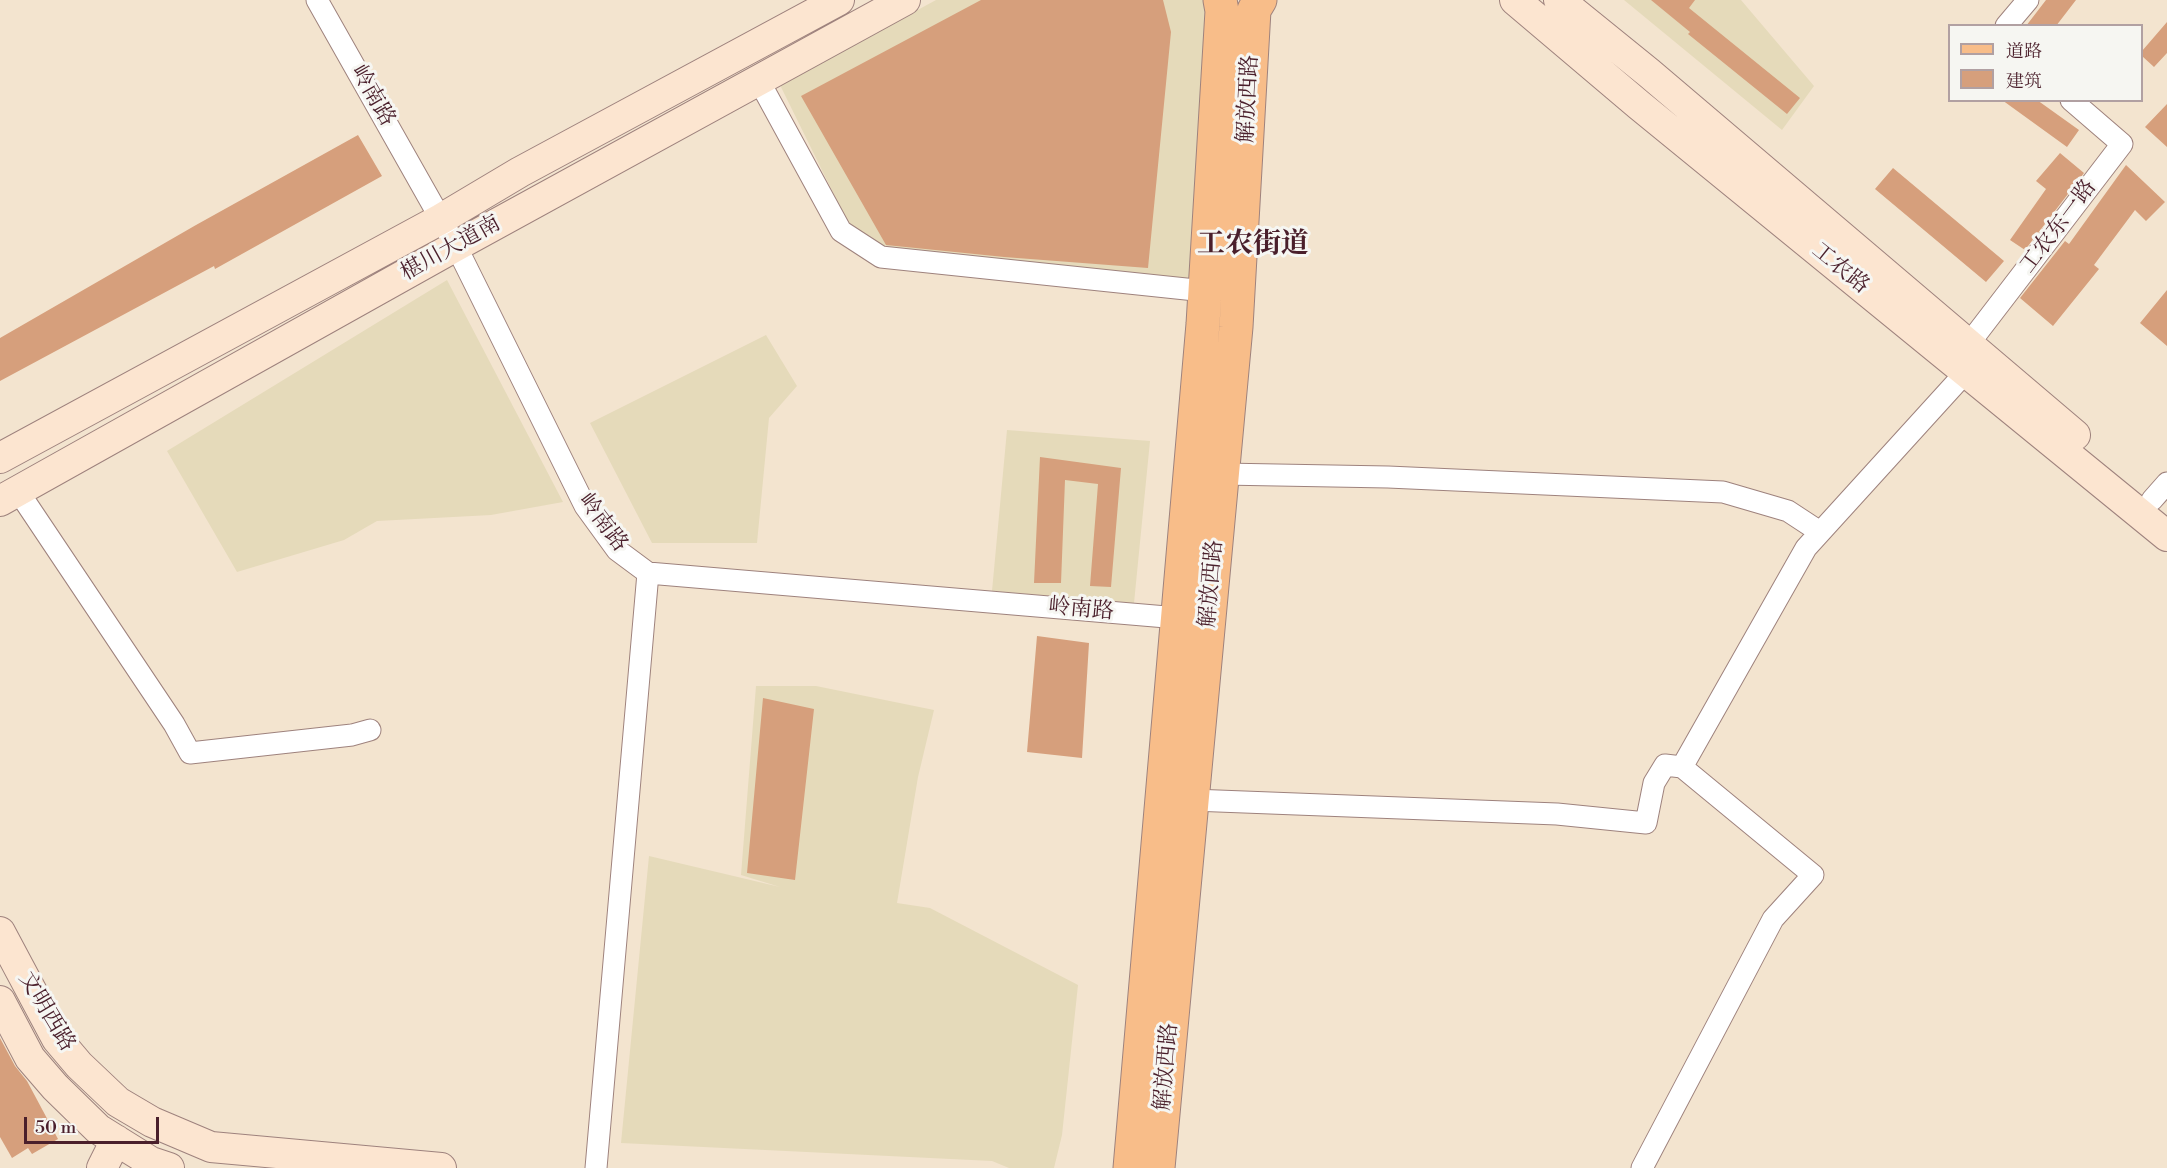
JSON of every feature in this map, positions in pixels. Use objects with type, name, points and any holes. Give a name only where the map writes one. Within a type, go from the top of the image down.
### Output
[{"type":"main road","name":"解放西路","points":[[1158,1168],[1192,800],[1193,619],[1205,291],[1221,22],[1220,0]]},
{"type":"main road","name":"解放西路","points":[[1130,1168],[1193,619],[1222,474],[1236,327],[1254,10],[1260,0]]},
{"type":"street","name":"岭南路","points":[[317,0],[456,246],[585,506],[617,550],[648,573],[1193,619]]},
{"type":"street","name":"椹川大道南","points":[[0,458],[441,219],[520,172],[839,0]]},
{"type":"street","name":"椹川大道南","points":[[9,496],[456,246],[905,0]]},
{"type":"street","name":"工农路","points":[[1515,0],[1639,105],[1963,359],[2162,499]]},
{"type":"street","name":"工农路","points":[[1559,0],[1658,81],[1963,359],[2167,536]]},
{"type":"street","points":[[2008,24],[2028,0]]},
{"type":"street","points":[[758,79],[841,231],[881,257],[1205,291]]},
{"type":"street","name":"工农东一路","points":[[1963,359],[2122,144],[2073,102]]},
{"type":"street","points":[[1682,766],[1806,548],[1963,359]]},
{"type":"street","points":[[1222,474],[1388,477],[1723,492],[1788,511],[1820,532]]},
{"type":"street","points":[[9,496],[174,724],[190,753],[352,735],[370,730]]},
{"type":"street","points":[[596,1168],[648,573]]},
{"type":"street","points":[[1192,800],[1557,814],[1646,823],[1654,783],[1665,765],[1682,766],[1813,875],[1773,919],[1642,1168]]},
{"type":"street","name":"文明西路","points":[[0,932],[57,1039],[79,1065],[118,1102],[152,1122],[211,1147],[441,1168]]},
{"type":"street","name":"文明西路","points":[[0,1001],[30,1058],[55,1087],[98,1129],[156,1166]]},
{"type":"street","points":[[102,1168],[116,1140]]},
{"type":"shaded area","points":[[936,0],[1207,0],[1194,281],[884,252],[849,225],[780,85]]},
{"type":"shaded area","points":[[1624,0],[1741,0],[1814,86],[1782,130]]},
{"type":"shaded area","points":[[447,280],[563,502],[491,515],[377,521],[344,540],[237,572],[167,451]]},
{"type":"shaded area","points":[[766,335],[797,386],[769,418],[757,543],[652,543],[590,423]]},
{"type":"shaded area","points":[[1007,430],[1150,441],[1134,603],[992,591]]},
{"type":"shaded area","points":[[756,686],[816,686],[934,710],[918,777],[897,903],[930,908],[1078,985],[1062,1135],[1054,1168],[1009,1168],[992,1161],[621,1143],[649,856],[780,887],[741,875]]},
{"type":"building","points":[[981,0],[1163,0],[1171,32],[1148,268],[886,245],[801,96]]},
{"type":"building","points":[[1651,0],[1695,0],[1689,8],[1800,98],[1787,114],[1688,34],[1690,32]]},
{"type":"building","points":[[2046,0],[2076,0],[2058,24],[2028,24]]},
{"type":"building","points":[[2167,22],[2167,53],[2154,67],[2143,57],[2143,50]]},
{"type":"building","points":[[2005,102],[2040,102],[2079,130],[2067,147]]},
{"type":"building","points":[[2167,104],[2167,147],[2145,127]]},
{"type":"building","points":[[358,135],[382,176],[215,269],[214,266],[0,381],[0,338]]},
{"type":"building","points":[[2060,153],[2084,173],[2025,250],[2010,240],[2046,189],[2036,181]]},
{"type":"building","points":[[2126,165],[2165,202],[2146,221],[2135,210],[2094,265],[2099,269],[2053,326],[2020,298],[2065,241],[2069,244]]},
{"type":"building","points":[[1893,168],[2004,261],[1986,282],[1875,189]]},
{"type":"building","points":[[2167,290],[2167,346],[2140,323]]},
{"type":"building","points":[[1040,457],[1121,468],[1111,587],[1090,586],[1098,484],[1065,480],[1061,583],[1034,583]]},
{"type":"building","points":[[1037,636],[1089,643],[1082,758],[1027,752]]},
{"type":"building","points":[[763,698],[814,709],[795,880],[747,873]]},
{"type":"building","points":[[0,1038],[15,1066],[27,1081],[58,1139],[32,1154],[28,1148],[12,1158],[0,1137]]},
{"type":"district","name":"工农街道","points":[[1253,245]]}]
